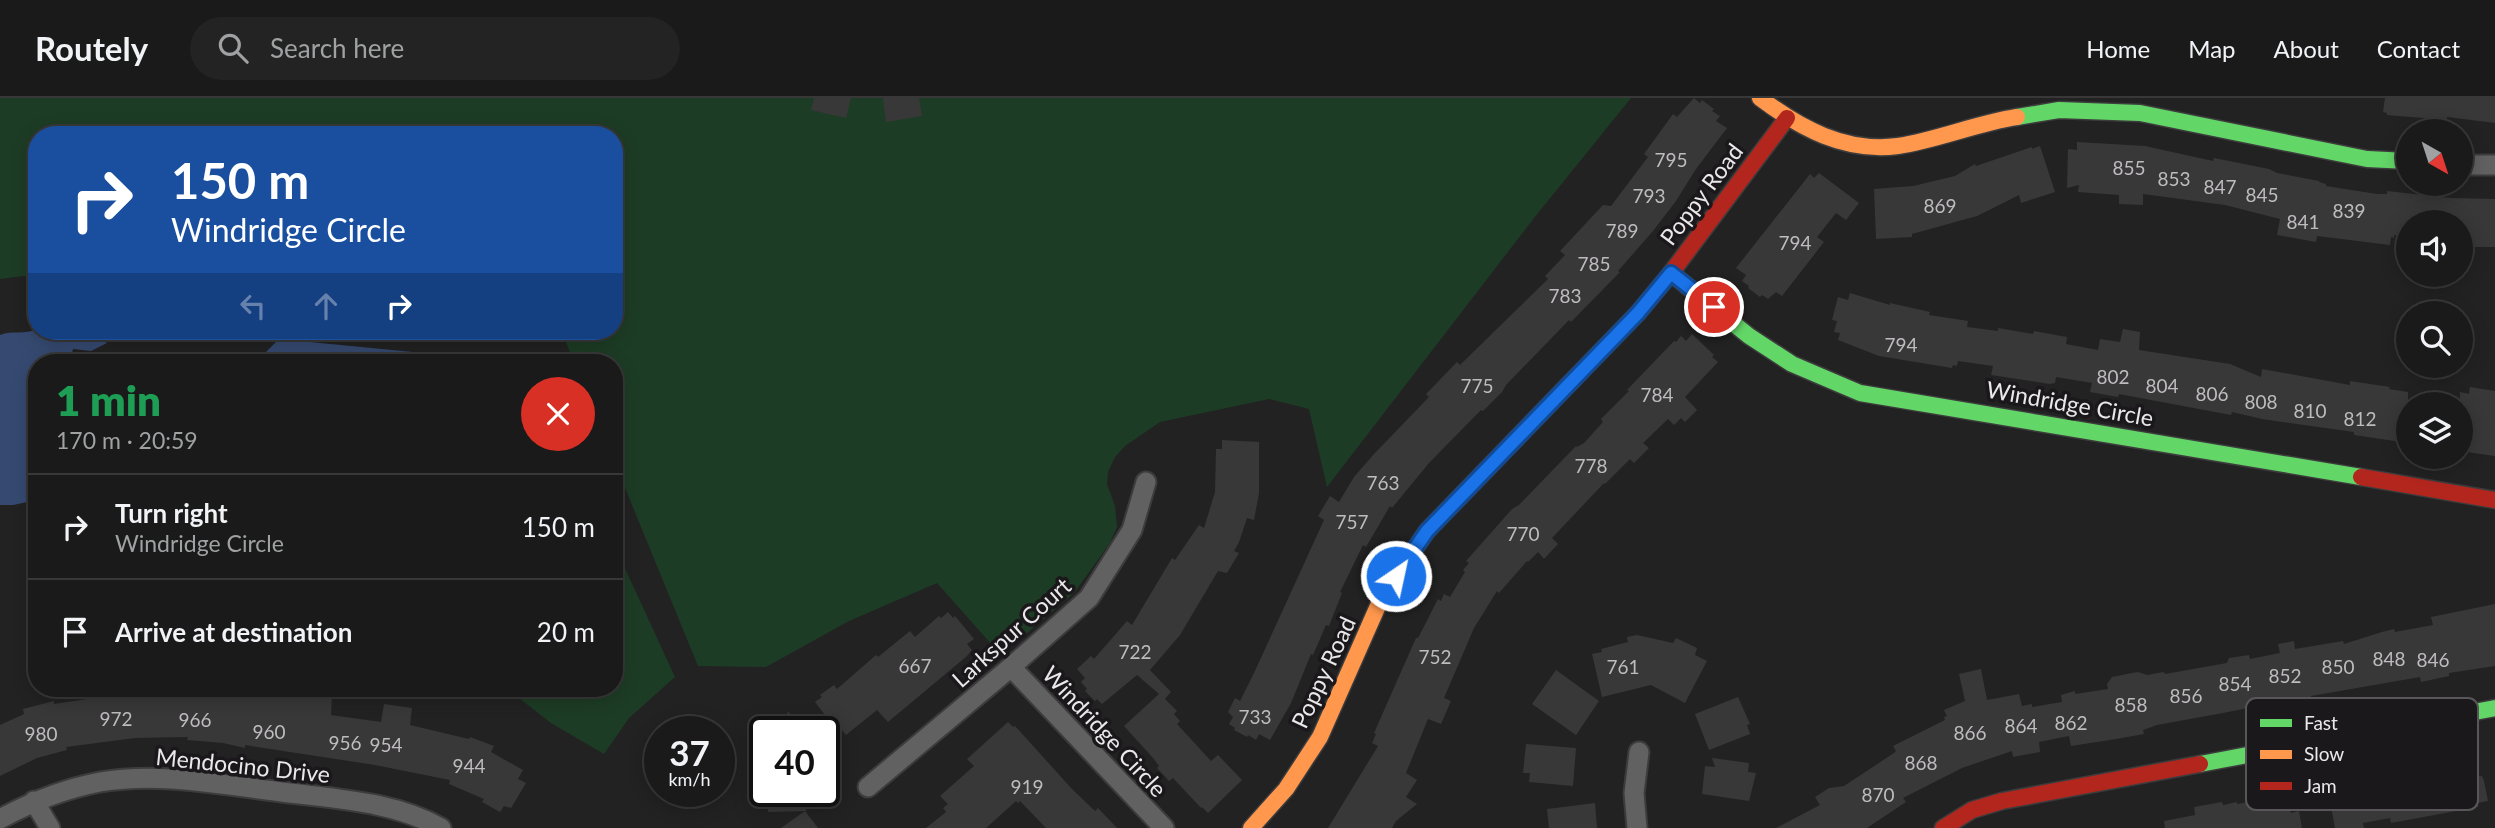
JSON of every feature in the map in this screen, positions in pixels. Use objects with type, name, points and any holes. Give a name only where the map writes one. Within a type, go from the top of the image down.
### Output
[{"type":"street","points":[[1760,98],[1810,131],[1855,146],[1898,146],[1997,120],[2059,110],[2140,106],[2367,159],[2396,160]]},
{"type":"street","name":"Poppy Road","points":[[1251,828],[1286,789],[1320,737],[1381,599],[1427,531],[1638,313],[1787,118]]},
{"type":"street","points":[[2473,164],[2495,165]]},
{"type":"street","name":"Windridge Circle","points":[[1671,273],[1749,336],[1792,363],[1860,393],[2495,500]]},
{"type":"street","name":"Larkspur Court","points":[[868,787],[1012,667],[1089,598],[1132,530],[1146,482]]},
{"type":"street","name":"Windridge Circle","points":[[1012,667],[1164,828]]},
{"type":"street","points":[[1637,828],[1634,793],[1639,752]]},
{"type":"street","points":[[1943,828],[1972,810],[2002,801],[2246,755]]},
{"type":"street","name":"Mendocino Drive","points":[[0,820],[34,801],[100,782],[163,777],[376,804],[427,820],[441,828]]},
{"type":"street","points":[[34,801],[50,828]]},
{"type":"green space","points":[[0,98],[1631,98],[1534,218],[1327,487],[1309,409],[1269,399],[1160,422],[1125,446],[1115,457],[1108,472],[1107,484],[1115,506],[1117,527],[1110,543],[1074,593],[1001,655],[937,583],[849,621],[766,667],[698,666],[623,483],[623,354],[571,354],[565,340],[623,340],[623,126],[28,126],[28,277],[0,279]]},
{"type":"green space","points":[[623,564],[675,677],[629,718],[604,754],[551,723],[518,697],[623,697]]},
{"type":"water","points":[[28,332],[28,340],[102,340],[107,343],[91,351],[73,349],[72,354],[28,354],[28,502],[0,505],[0,335]]},
{"type":"water","points":[[278,340],[289,340],[432,354],[264,354]]},
{"type":"building","points":[[814,98],[851,98],[846,118],[811,110]]},
{"type":"building","points":[[883,98],[919,98],[922,116],[886,122]]},
{"type":"building","points":[[1694,98],[1700,103],[1702,100],[1714,109],[1712,111],[1720,116],[1716,121],[1727,128],[1676,201],[1618,271],[1620,272],[1571,322],[1569,320],[1502,392],[1429,463],[1392,508],[1390,506],[1366,547],[1363,545],[1340,592],[1342,593],[1329,626],[1326,625],[1291,703],[1270,740],[1259,734],[1256,740],[1234,730],[1229,724],[1233,717],[1228,712],[1235,698],[1240,701],[1254,673],[1324,520],[1318,516],[1330,496],[1339,502],[1354,477],[1429,397],[1426,394],[1457,362],[1460,365],[1548,279],[1545,276],[1565,255],[1560,251],[1603,205],[1611,206],[1648,157],[1644,154],[1673,114],[1677,117]]},
{"type":"building","points":[[2385,98],[2495,98],[2495,123],[2447,117],[2435,119],[2387,115],[2383,112]]},
{"type":"building","points":[[2077,142],[2145,146],[2213,161],[2214,158],[2269,169],[2319,181],[2326,186],[2377,194],[2387,194],[2387,191],[2396,192],[2396,196],[2495,199],[2495,247],[2473,247],[2473,210],[2396,210],[2396,235],[2391,237],[2390,245],[2317,236],[2316,242],[2277,235],[2280,219],[2225,205],[2143,194],[2143,205],[2119,204],[2119,195],[2078,192],[2079,185],[2067,188],[2068,149],[2077,150]]},
{"type":"building","points":[[2040,146],[2055,192],[2021,203],[2019,195],[1977,216],[1912,234],[1912,237],[1876,239],[1874,189],[1913,186],[1955,176],[1975,164],[1976,166]]},
{"type":"building","points":[[1819,173],[1859,203],[1846,220],[1836,213],[1817,237],[1824,242],[1782,296],[1776,292],[1768,299],[1762,295],[1760,297],[1742,281],[1746,275],[1736,268],[1810,174],[1814,178]]},
{"type":"building","points":[[1850,293],[1890,305],[1930,312],[1929,315],[1968,321],[1967,327],[1998,331],[1998,328],[2033,334],[2034,331],[2067,337],[2066,344],[2098,350],[2100,339],[2120,342],[2123,329],[2140,332],[2139,350],[2230,364],[2261,377],[2262,369],[2350,385],[2350,381],[2390,387],[2389,389],[2408,392],[2396,392],[2396,441],[2119,394],[2118,397],[2090,392],[2092,383],[2056,377],[2055,383],[2050,384],[1991,375],[1993,366],[1958,361],[1957,366],[1953,365],[1952,368],[1879,356],[1838,340],[1840,333],[1834,332],[1837,321],[1832,320],[1838,297],[1848,300]]},
{"type":"building","points":[[1692,334],[1718,362],[1685,397],[1697,410],[1685,422],[1681,418],[1674,425],[1668,419],[1643,443],[1649,448],[1634,463],[1630,459],[1604,483],[1552,538],[1558,544],[1544,559],[1538,552],[1499,593],[1497,591],[1474,628],[1444,698],[1451,701],[1441,724],[1428,719],[1406,773],[1417,780],[1406,797],[1417,804],[1396,821],[1392,828],[1328,828],[1378,746],[1372,743],[1376,734],[1374,733],[1416,638],[1438,599],[1441,601],[1444,594],[1450,597],[1469,563],[1466,561],[1512,509],[1576,446],[1584,443],[1603,422],[1601,419],[1674,341],[1681,336],[1686,341]]},
{"type":"building","points":[[2470,387],[2495,391],[2495,456],[2473,453],[2473,392],[2469,392]]},
{"type":"building","points":[[1222,440],[1259,442],[1259,493],[1254,520],[1247,518],[1234,551],[1239,553],[1227,573],[1218,571],[1180,635],[1150,670],[1171,692],[1165,699],[1177,711],[1174,714],[1180,721],[1177,724],[1211,761],[1218,755],[1242,780],[1208,813],[1173,778],[1169,781],[1157,768],[1159,766],[1153,758],[1124,726],[1159,694],[1137,675],[1102,704],[1085,691],[1087,689],[1081,682],[1085,678],[1077,669],[1091,656],[1094,659],[1127,621],[1132,625],[1172,558],[1175,560],[1199,525],[1204,528],[1215,492],[1216,449],[1222,449]]},
{"type":"building","points":[[2495,604],[2495,666],[2449,673],[2449,676],[2421,682],[2420,677],[2311,698],[2246,698],[2246,708],[2157,725],[2143,730],[2144,734],[2116,739],[2071,746],[2069,736],[2039,742],[2040,752],[2013,757],[2012,751],[1962,768],[1903,798],[1906,802],[1867,828],[1776,828],[1820,805],[1815,797],[1829,788],[1844,786],[1894,753],[1896,751],[1893,746],[1945,720],[1944,717],[1947,716],[1944,710],[1965,701],[1959,674],[1981,669],[1987,700],[2019,694],[2022,706],[2032,704],[2032,707],[2062,702],[2061,695],[2075,691],[2075,694],[2108,689],[2107,684],[2112,677],[2138,672],[2147,675],[2165,674],[2227,663],[2229,658],[2249,655],[2250,659],[2280,653],[2278,644],[2294,641],[2295,649],[2343,641],[2344,644],[2394,629],[2395,632],[2433,625],[2431,617]]},
{"type":"building","points":[[948,612],[953,618],[955,616],[974,639],[967,644],[972,650],[888,722],[877,710],[846,735],[840,728],[840,716],[826,716],[815,702],[834,685],[837,689],[876,655],[878,657],[910,631],[915,637],[939,616],[941,618]]},
{"type":"building","points":[[1637,635],[1673,643],[1676,638],[1697,648],[1695,655],[1707,661],[1685,703],[1651,685],[1602,697],[1592,654],[1628,642],[1627,637]]},
{"type":"building","points":[[1556,670],[1599,701],[1576,735],[1532,704]]},
{"type":"building","points":[[100,697],[332,697],[331,715],[381,722],[384,704],[412,708],[410,725],[469,739],[470,737],[494,746],[491,752],[523,770],[518,779],[526,783],[511,808],[504,806],[500,812],[482,802],[484,799],[449,784],[450,780],[375,765],[245,745],[245,748],[187,740],[188,737],[135,738],[66,747],[67,750],[37,758],[0,776],[0,725],[24,714],[23,709],[54,701],[54,704]]},
{"type":"building","points":[[1738,697],[1750,724],[1747,725],[1750,734],[1709,750],[1695,714]]},
{"type":"building","points":[[1008,722],[1015,726],[1072,789],[1095,811],[1098,808],[1117,828],[1046,828],[1020,801],[1016,801],[986,828],[926,828],[946,812],[943,808],[948,804],[940,796],[974,766],[967,759]]},
{"type":"building","points":[[1526,744],[1576,748],[1573,786],[1529,782],[1530,773],[1523,773]]},
{"type":"building","points":[[1712,758],[1749,763],[1748,772],[1756,773],[1749,801],[1702,794],[1705,766],[1715,767]]},
{"type":"building","points":[[2478,776],[2482,776],[2488,801],[2478,803]]},
{"type":"building","points":[[2222,802],[2223,805],[2246,803],[2246,810],[2290,810],[2291,813],[2299,811],[2302,828],[2165,828],[2164,821],[2195,815],[2194,807]]},
{"type":"building","points":[[1595,803],[1597,828],[1549,828],[1547,809]]},
{"type":"building","points":[[806,807],[806,811],[768,812],[768,808],[760,808]]},
{"type":"building","points":[[2332,810],[2462,810],[2391,823],[2390,818],[2363,823],[2364,828],[2335,828]]},
{"type":"building","points":[[805,811],[818,828],[781,828]]},
{"type":"traffic: fast","points":[[2017,117],[2059,110],[2140,113],[2367,159],[2396,160]]},
{"type":"traffic: fast","points":[[1671,273],[1749,336],[1792,364],[1860,393],[2361,477]]},
{"type":"traffic: fast","points":[[2478,711],[2495,708]]},
{"type":"traffic: fast","points":[[2200,764],[2246,755]]},
{"type":"traffic: slow","points":[[1760,98],[1807,128],[1824,136],[1860,146],[1898,146],[2017,117]]},
{"type":"traffic: slow","points":[[1251,828],[1286,789],[1320,737],[1381,599],[1427,531],[1571,382]]},
{"type":"traffic: jam","points":[[1571,382],[1638,313],[1671,273],[1787,118]]},
{"type":"traffic: jam","points":[[2361,477],[2495,500]]},
{"type":"traffic: jam","points":[[1943,828],[1972,810],[2002,801],[2200,764]]},
{"type":"route","points":[[1396,576],[1427,531],[1638,313],[1671,273],[1714,307]]}]
